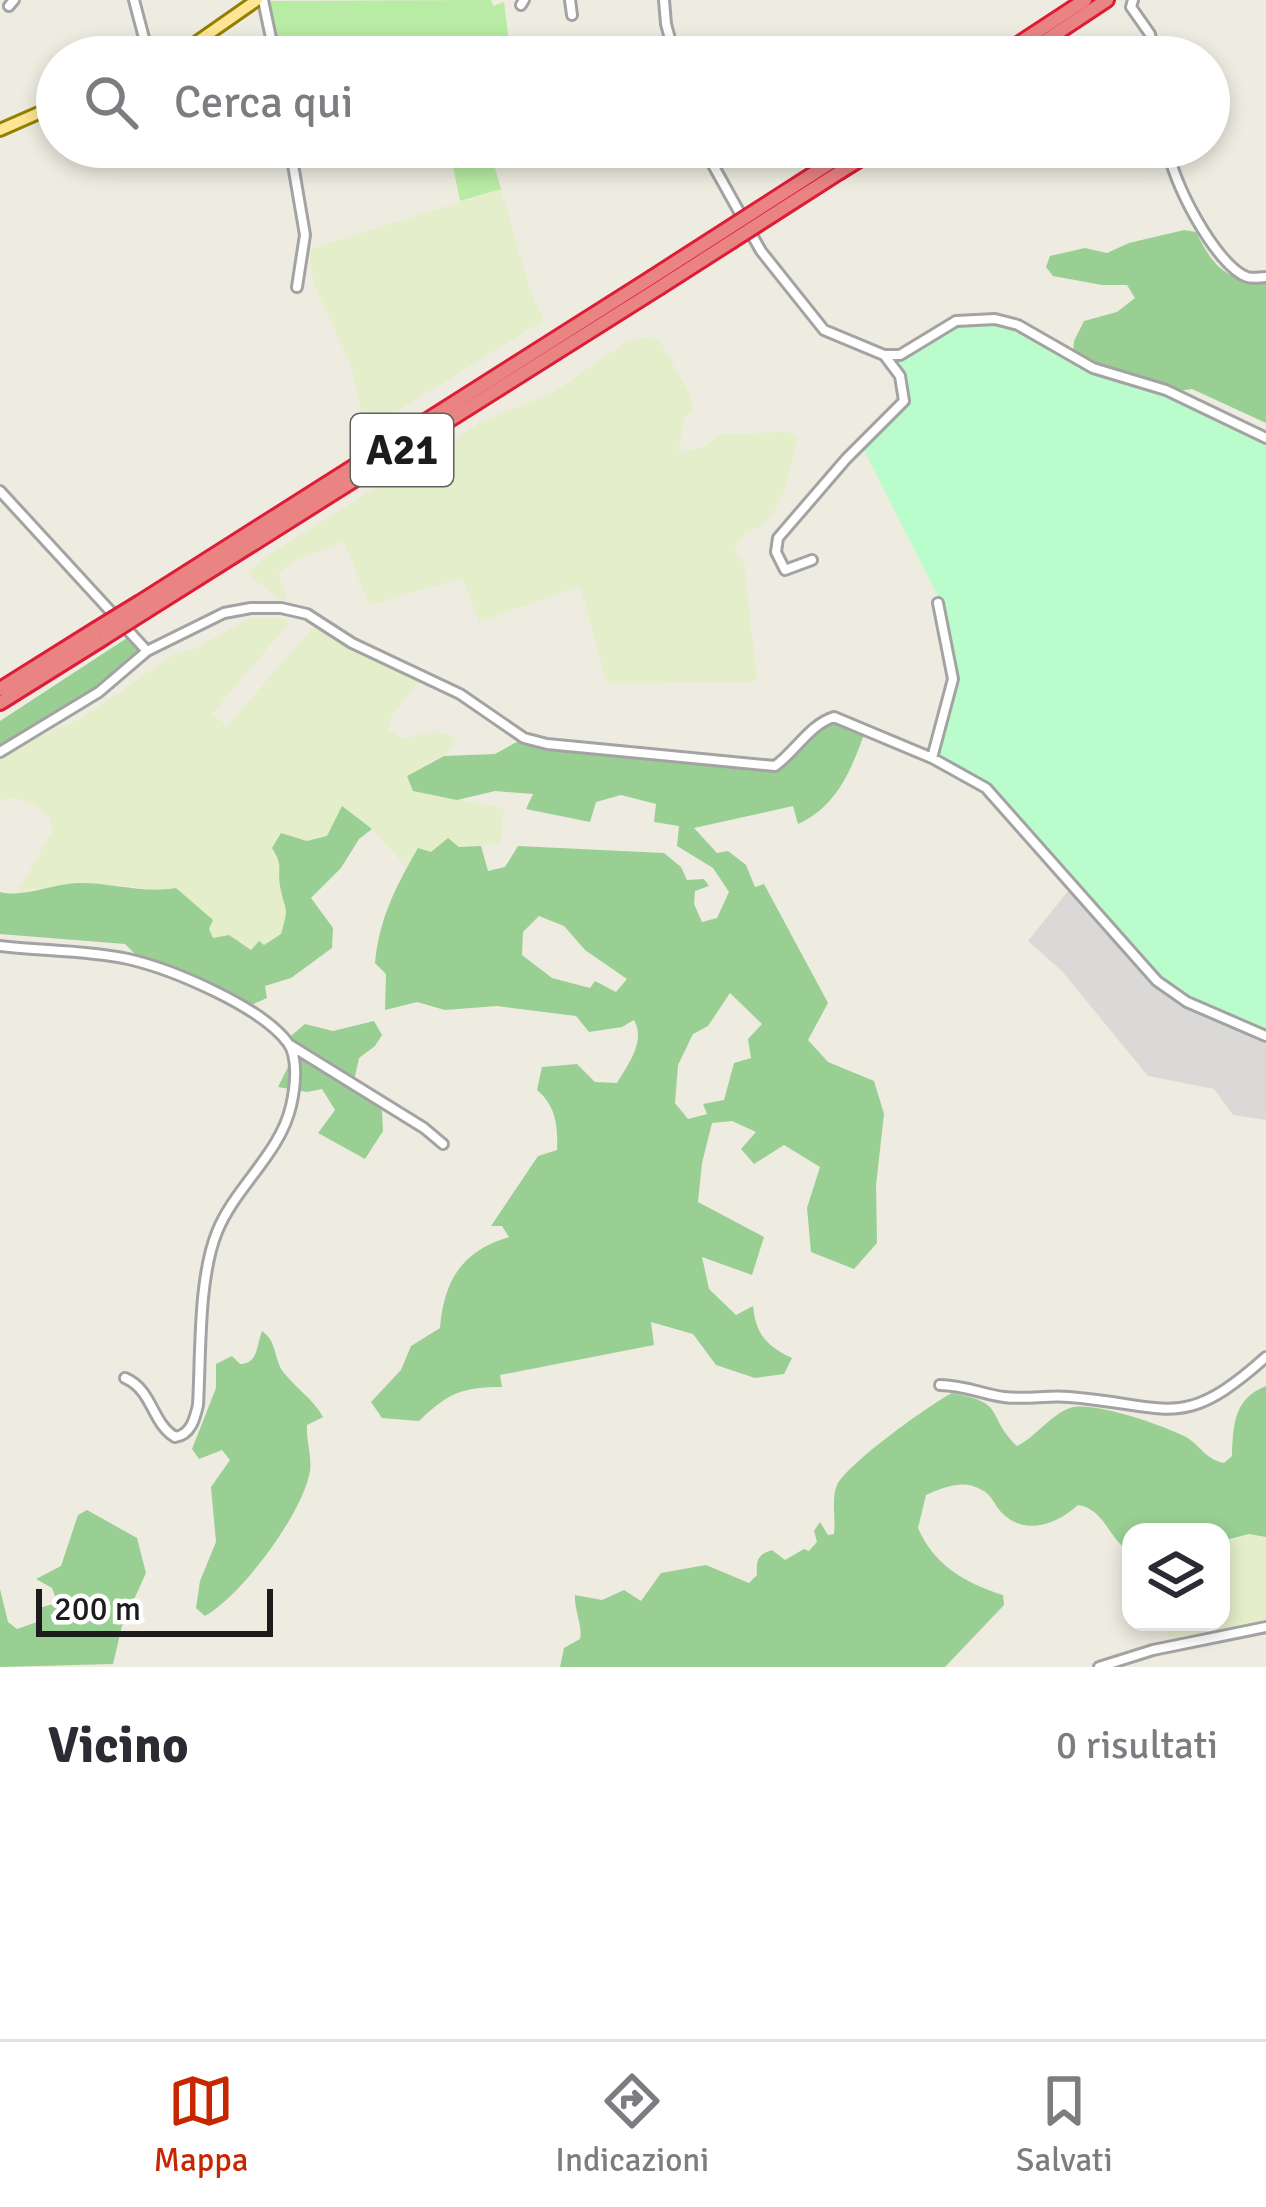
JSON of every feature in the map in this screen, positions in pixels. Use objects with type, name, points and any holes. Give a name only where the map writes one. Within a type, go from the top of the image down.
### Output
[{"type":"highway","points":[[1030,36],[1085,0]]},
{"type":"highway","points":[[1053,36],[1107,0]]},
{"type":"highway","name":"A21","points":[[0,689],[142,607],[834,168]]},
{"type":"highway","name":"A21","points":[[0,703],[100,633]]},
{"type":"main road","points":[[206,36],[260,0]]},
{"type":"main road","points":[[0,130],[36,114]]},
{"type":"street","points":[[134,0],[143,36]]},
{"type":"street","points":[[260,0],[269,36]]},
{"type":"street","points":[[570,0],[572,15]]},
{"type":"street","points":[[664,0],[669,36]]},
{"type":"street","points":[[1133,0],[1131,8],[1150,36]]},
{"type":"street","points":[[294,168],[305,235],[297,287]]},
{"type":"street","points":[[715,168],[761,250],[812,319],[824,330],[884,356],[900,376],[904,401],[778,538],[776,552],[785,570],[812,560]]},
{"type":"street","points":[[1172,168],[1213,243],[1231,266],[1248,278],[1266,277]]},
{"type":"street","points":[[884,356],[912,350],[956,321],[995,319],[1018,325],[1093,368],[1166,390],[1266,438]]},
{"type":"street","points":[[0,491],[147,651]]},
{"type":"street","points":[[932,758],[953,679],[938,603]]},
{"type":"street","points":[[0,752],[99,692],[147,651],[224,613],[281,608],[307,614],[352,644],[460,694],[524,738],[547,744],[775,766],[794,752],[818,722],[834,717],[932,758],[986,788],[1157,980],[1187,1002],[1266,1036]]},
{"type":"street","points":[[0,946],[124,958],[249,1006],[289,1044],[442,1144]]},
{"type":"street","points":[[125,1378],[144,1390],[166,1432],[175,1437],[194,1423],[211,1252],[224,1219],[291,1108],[294,1071],[289,1044]]},
{"type":"street","points":[[940,1385],[1026,1400],[1064,1396],[1173,1411],[1215,1398],[1266,1357]]},
{"type":"street","points":[[1099,1667],[1153,1650],[1266,1627]]},
{"type":"shaded area","points":[[1088,866],[1184,943],[1167,996],[1266,1044],[1266,1120],[1233,1115],[1214,1089],[1148,1076],[1061,970],[1028,941]]},
{"type":"green space","points":[[491,0],[493,6],[504,2],[508,36],[276,36],[268,1]]},
{"type":"green space","points":[[453,168],[495,168],[501,189],[460,201]]},
{"type":"green space","points":[[501,189],[530,290],[544,320],[365,431],[351,365],[314,285],[308,250]]},
{"type":"green space","points":[[1184,230],[1196,232],[1222,270],[1266,284],[1266,423],[1192,389],[1179,391],[1173,401],[1072,365],[1074,341],[1084,321],[1117,312],[1135,298],[1127,285],[1053,276],[1046,267],[1050,256],[1085,248],[1107,253]]},
{"type":"green space","points":[[966,319],[1018,325],[1093,368],[1142,381],[1266,438],[1266,1036],[1187,1002],[1157,981],[986,788],[932,758],[953,679],[938,597],[862,446],[906,402],[906,381],[896,362],[900,355]]},
{"type":"green space","points":[[646,337],[660,341],[690,395],[693,407],[684,419],[678,453],[705,446],[721,434],[788,432],[798,437],[785,489],[773,514],[744,534],[734,550],[744,563],[757,681],[607,684],[580,586],[479,622],[463,578],[369,605],[344,541],[278,573],[286,596],[283,602],[246,573],[483,421],[556,391],[627,341]]},
{"type":"green space","points":[[281,617],[289,623],[212,714],[227,726],[314,626],[421,679],[390,718],[388,729],[402,739],[436,731],[458,739],[444,756],[427,762],[413,791],[504,808],[500,843],[431,852],[418,849],[406,867],[372,829],[342,807],[327,836],[307,841],[282,865],[280,885],[289,906],[282,934],[251,951],[213,938],[176,888],[29,889],[15,896],[52,832],[51,820],[37,806],[13,797],[0,801],[0,760],[29,741],[82,718],[176,653],[192,650],[249,619]]},
{"type":"green space","points":[[133,634],[147,651],[99,692],[0,752],[0,721]]},
{"type":"green space","points":[[834,717],[866,729],[849,771],[824,807],[798,824],[793,806],[694,828],[717,853],[728,851],[746,865],[755,887],[764,884],[828,1003],[808,1040],[828,1062],[874,1081],[884,1114],[876,1185],[877,1243],[854,1269],[811,1252],[807,1208],[820,1167],[784,1145],[754,1164],[741,1149],[756,1132],[732,1121],[712,1123],[698,1202],[764,1237],[752,1275],[702,1257],[709,1289],[736,1315],[753,1306],[764,1338],[792,1358],[784,1374],[755,1378],[716,1365],[693,1334],[651,1322],[654,1345],[500,1375],[502,1387],[456,1393],[419,1421],[382,1418],[371,1402],[401,1370],[411,1346],[440,1328],[446,1296],[458,1270],[479,1250],[509,1237],[502,1226],[491,1226],[538,1156],[557,1150],[554,1117],[537,1090],[542,1067],[577,1064],[595,1082],[617,1083],[638,1036],[634,1020],[622,1027],[589,1032],[576,1016],[497,1006],[445,1010],[417,1002],[385,1010],[386,974],[375,963],[380,932],[418,848],[431,852],[448,838],[459,847],[481,846],[488,871],[505,867],[518,846],[664,853],[681,867],[687,880],[704,879],[709,886],[695,891],[694,904],[702,922],[717,918],[729,892],[713,868],[677,846],[679,826],[654,822],[656,804],[621,795],[596,802],[590,822],[526,809],[533,794],[495,791],[457,800],[413,791],[407,776],[444,756],[495,754],[524,738],[775,766],[818,722]],"holes":[[[539,916],[564,926],[585,950],[627,979],[616,992],[595,981],[590,988],[552,978],[522,955],[523,932]],[[730,993],[762,1024],[748,1039],[751,1058],[734,1063],[724,1100],[703,1104],[707,1114],[688,1119],[675,1103],[678,1065],[693,1034],[708,1026]]]},
{"type":"green space","points":[[342,806],[372,829],[311,898],[333,928],[332,948],[291,978],[265,986],[267,998],[249,1006],[145,964],[125,944],[0,934],[0,892],[77,883],[176,888],[213,920],[209,929],[213,938],[229,935],[251,950],[259,941],[264,945],[281,934],[284,924],[286,908],[272,848],[281,833],[307,841],[327,836]]},
{"type":"green space","points":[[374,1021],[382,1035],[359,1058],[354,1081],[382,1111],[383,1131],[365,1159],[318,1133],[335,1110],[322,1089],[307,1092],[278,1087],[294,1055],[286,1040],[305,1024],[333,1031]]},
{"type":"green space","points":[[262,1331],[271,1340],[284,1373],[323,1417],[307,1425],[310,1471],[283,1530],[253,1572],[205,1616],[196,1608],[200,1581],[216,1542],[211,1487],[230,1460],[222,1450],[199,1459],[192,1449],[216,1388],[216,1364],[232,1356],[240,1364],[251,1361]]},
{"type":"green space","points":[[1266,1386],[1266,1537],[1249,1534],[1230,1539],[1230,1523],[1122,1523],[1122,1545],[1101,1518],[1078,1505],[1051,1522],[1030,1526],[1010,1520],[988,1494],[975,1487],[954,1485],[926,1495],[918,1528],[933,1552],[964,1578],[1003,1595],[1004,1605],[945,1667],[560,1667],[564,1648],[580,1639],[575,1595],[602,1600],[624,1590],[641,1601],[661,1573],[706,1565],[749,1583],[764,1554],[772,1550],[785,1560],[804,1549],[809,1551],[817,1542],[814,1531],[820,1522],[828,1535],[834,1534],[835,1491],[844,1476],[890,1436],[952,1393],[989,1406],[1017,1446],[1063,1411],[1080,1406],[1128,1415],[1176,1432],[1224,1463],[1232,1456],[1241,1405]]},
{"type":"green space","points":[[87,1510],[137,1538],[146,1573],[122,1626],[113,1664],[0,1667],[0,1589],[8,1622],[17,1629],[40,1621],[39,1608],[56,1599],[52,1588],[36,1579],[61,1566],[78,1515]]},
{"type":"green space","points":[[1249,1534],[1266,1537],[1266,1622],[1230,1628],[1230,1539]]},
{"type":"green space","points":[[1167,1631],[1211,1631],[1168,1638]]}]
